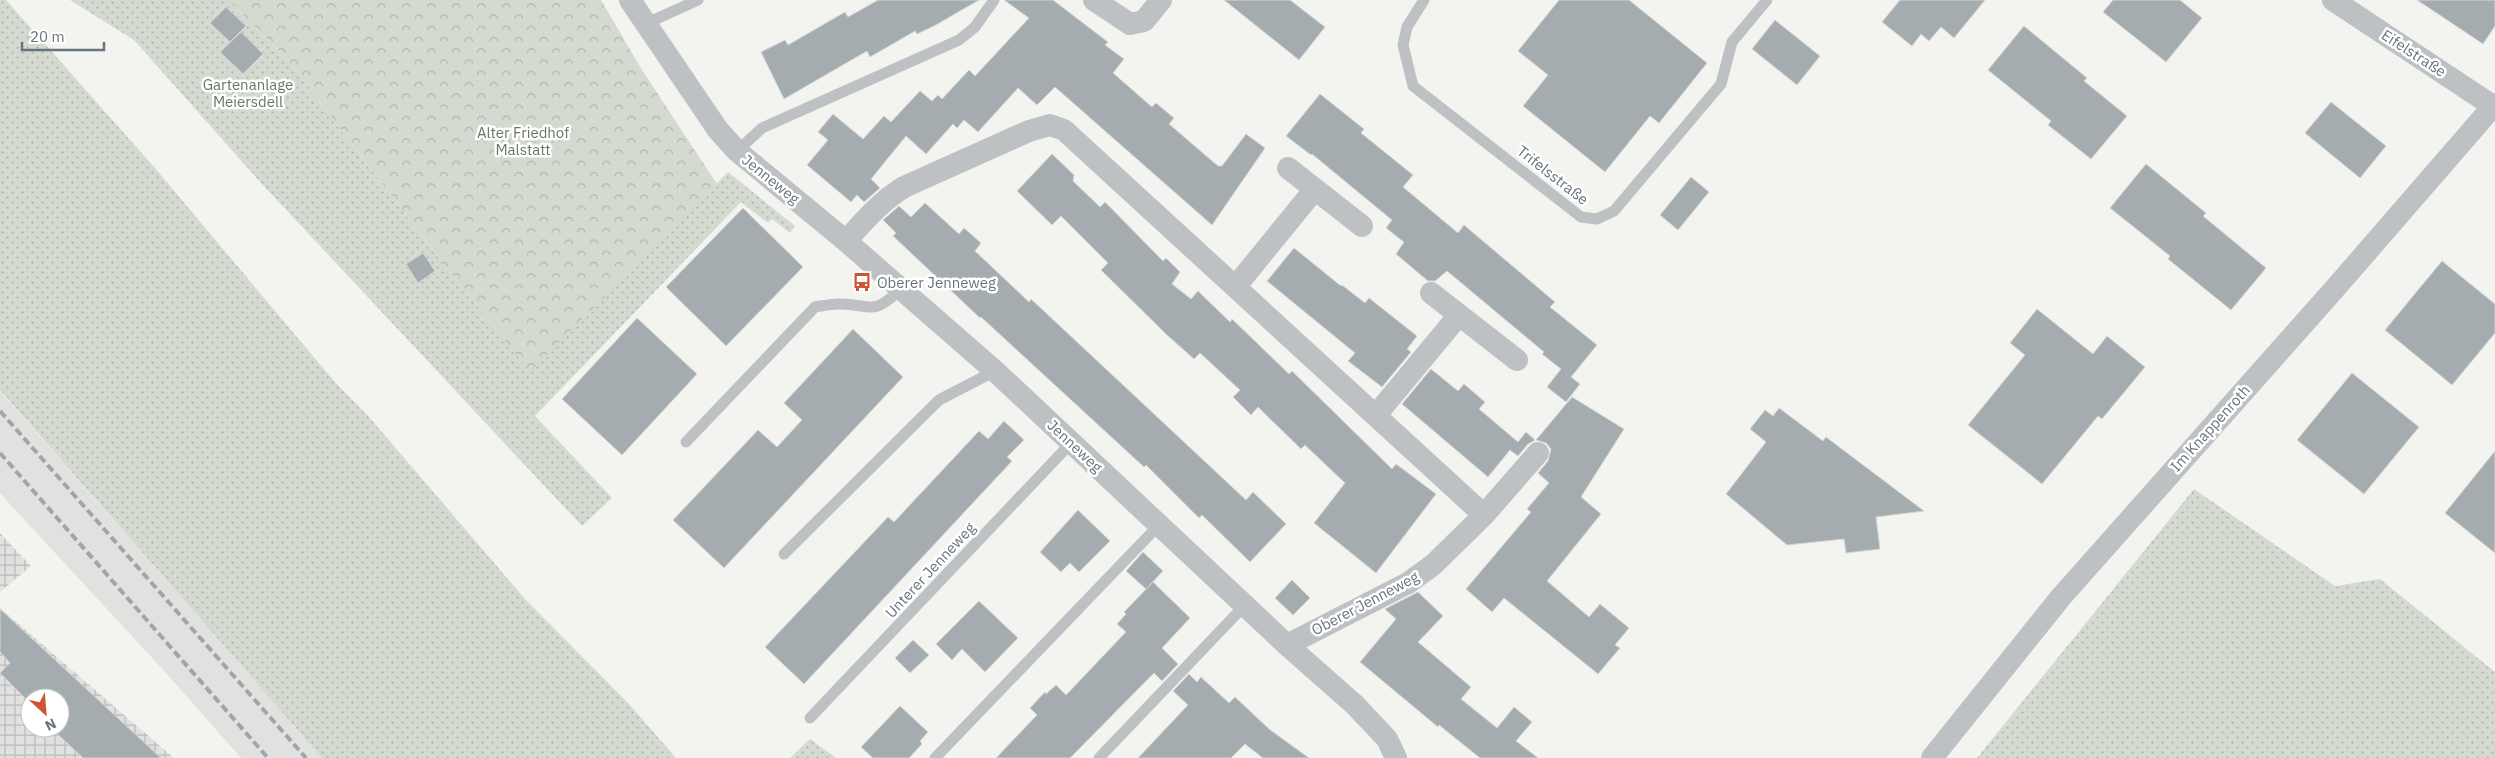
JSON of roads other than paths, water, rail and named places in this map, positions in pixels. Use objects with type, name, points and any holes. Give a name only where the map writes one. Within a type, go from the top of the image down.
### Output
[{"type":"street","name":"Jenneweg","points":[[630,0],[718,130],[737,152],[846,241],[995,372],[1355,705],[1387,739],[1396,758]]},
{"type":"street","points":[[1094,0],[1130,24],[1144,21],[1161,0]]},
{"type":"street","name":"Eifelstraße","points":[[2333,0],[2494,105]]},
{"type":"street","name":"Im Knappenroth","points":[[1932,758],[2061,597],[2338,285],[2494,105]]},
{"type":"street","points":[[846,241],[873,211],[904,187],[1028,131],[1050,125],[1064,130],[1484,515]]},
{"type":"street","points":[[1288,168],[1362,226]]},
{"type":"street","points":[[1236,286],[1315,189]]},
{"type":"street","points":[[1431,293],[1518,360]]},
{"type":"street","points":[[1376,415],[1459,315]]},
{"type":"street","name":"Oberer Jenneweg","points":[[1287,644],[1414,578],[1455,547],[1538,453]]},
{"type":"lane","points":[[645,24],[698,0]]},
{"type":"lane","name":"Jenneweg","points":[[737,152],[762,128],[959,40],[975,27],[994,0]]},
{"type":"lane","name":"Trifelsstraße","points":[[1424,0],[1406,27],[1403,45],[1414,86],[1582,217],[1597,219],[1614,211],[1721,84],[1732,42],[1767,0]]},
{"type":"lane","points":[[686,442],[815,307],[839,304],[864,308],[884,305],[900,290]]},
{"type":"lane","points":[[784,554],[939,400],[995,372]]},
{"type":"lane","name":"Unterer Jenneweg","points":[[810,718],[1071,443]]},
{"type":"lane","points":[[935,758],[1159,525]]},
{"type":"lane","points":[[1099,758],[1245,605]]},
{"type":"railway","points":[[0,411],[306,758]]},
{"type":"railway","points":[[0,453],[268,758]]},
{"type":"place","name":"Oberer Jenneweg","points":[[862,282]]},
{"type":"park label","name":"Gartenanlage Meiersdell","points":[[248,92]]},
{"type":"park label","name":"Alter Friedhof Malstatt","points":[[523,140]]}]
